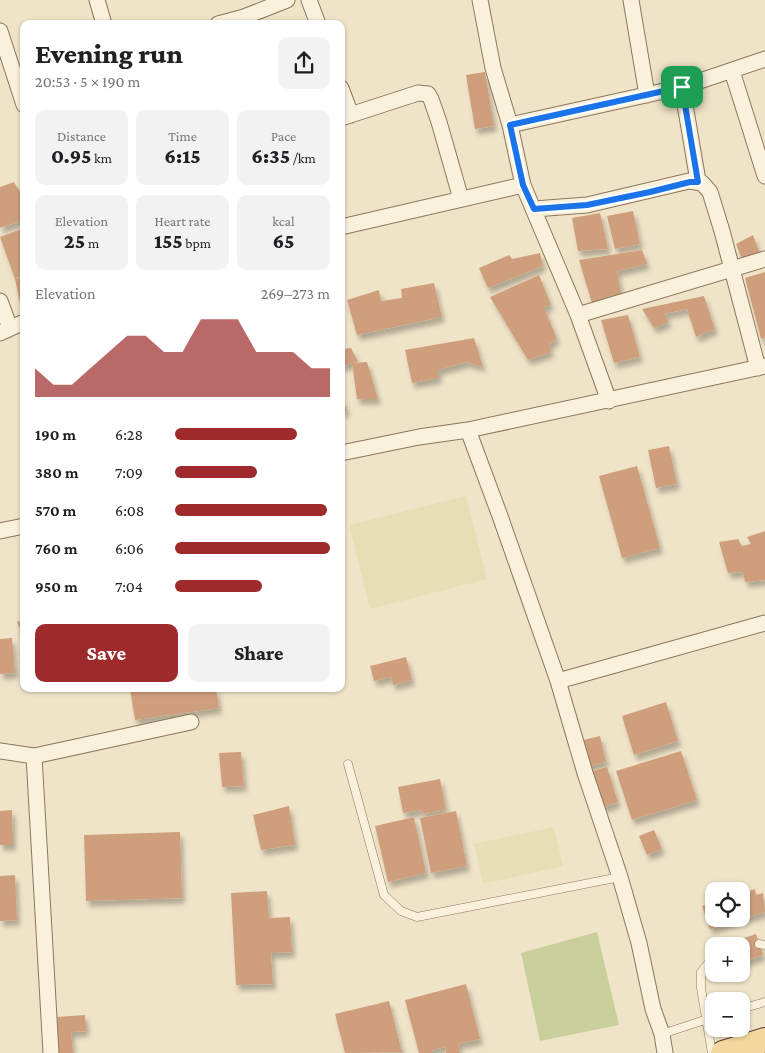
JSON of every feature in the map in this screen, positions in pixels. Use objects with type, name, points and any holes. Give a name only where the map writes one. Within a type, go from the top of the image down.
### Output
[{"type":"main road","points":[[723,1053],[765,1040]]},
{"type":"street","points":[[97,0],[103,20]]},
{"type":"street","points":[[233,20],[287,0]]},
{"type":"street","points":[[309,0],[316,20]]},
{"type":"street","points":[[480,0],[493,68],[510,125],[523,185],[578,314],[609,401]]},
{"type":"street","points":[[631,0],[647,95]]},
{"type":"street","points":[[0,31],[19,78]]},
{"type":"street","points":[[510,125],[682,87],[765,59]]},
{"type":"street","points":[[732,71],[765,176]]},
{"type":"street","points":[[682,87],[698,182]]},
{"type":"street","points":[[346,116],[418,93],[428,94],[439,122],[461,199]]},
{"type":"street","points":[[345,452],[419,436],[468,430],[761,367],[710,192],[706,186],[698,182],[690,182],[587,205],[534,209]]},
{"type":"street","points":[[345,226],[523,185]]},
{"type":"street","points":[[578,314],[765,259]]},
{"type":"street","points":[[0,301],[11,328]]},
{"type":"street","points":[[468,430],[558,680],[585,773],[620,877],[639,943],[653,1009],[662,1034],[665,1053]]},
{"type":"street","points":[[0,531],[20,527]]},
{"type":"street","points":[[558,680],[765,623]]},
{"type":"street","points":[[0,751],[34,756],[192,722]]},
{"type":"street","points":[[34,756],[51,1053]]},
{"type":"lane","points":[[348,764],[384,895],[400,911],[418,917],[620,877]]},
{"type":"lane","points":[[705,967],[701,972],[701,988],[705,1002]]},
{"type":"lane","points":[[750,1006],[765,1002]]},
{"type":"lane","points":[[662,1034],[705,1021]]},
{"type":"lane","points":[[711,1037],[712,1053]]},
{"type":"shaded area","points":[[466,496],[487,579],[370,609],[349,525]]},
{"type":"shaded area","points":[[554,827],[563,866],[483,884],[474,844]]},
{"type":"green space","points":[[597,932],[619,1025],[540,1041],[521,953]]},
{"type":"building","points":[[485,72],[494,126],[475,129],[466,75]]},
{"type":"building","points":[[14,182],[20,192],[20,221],[0,228],[0,187]]},
{"type":"building","points":[[633,211],[640,244],[615,249],[607,216]]},
{"type":"building","points":[[600,213],[608,249],[578,251],[572,218]]},
{"type":"building","points":[[20,230],[20,276],[15,279],[0,237]]},
{"type":"building","points":[[753,235],[760,254],[742,259],[736,244]]},
{"type":"building","points":[[642,250],[647,264],[617,271],[621,294],[592,303],[579,260]]},
{"type":"building","points":[[540,253],[543,266],[488,288],[479,268],[509,255],[512,259]]},
{"type":"building","points":[[765,272],[765,338],[761,339],[745,278]]},
{"type":"building","points":[[539,275],[551,305],[544,307],[557,339],[549,344],[551,352],[528,360],[490,297]]},
{"type":"building","points":[[20,278],[20,303],[15,279]]},
{"type":"building","points":[[434,283],[442,317],[357,335],[347,300],[379,290],[381,301],[402,298],[401,289]]},
{"type":"building","points":[[704,296],[715,329],[696,337],[687,309],[664,314],[669,322],[654,328],[642,309]]},
{"type":"building","points":[[628,315],[640,357],[614,363],[601,320]]},
{"type":"building","points":[[474,338],[483,367],[467,362],[438,370],[439,378],[412,383],[405,350]]},
{"type":"building","points":[[351,348],[358,362],[345,366],[345,349]]},
{"type":"building","points":[[367,362],[378,399],[357,399],[352,363]]},
{"type":"building","points":[[669,446],[677,484],[656,488],[648,450]]},
{"type":"building","points":[[637,466],[660,548],[622,558],[599,476]]},
{"type":"building","points":[[765,531],[765,580],[745,582],[743,572],[728,573],[719,542],[738,539],[742,546],[751,544],[747,537]]},
{"type":"building","points":[[12,638],[15,673],[0,674],[0,639]]},
{"type":"building","points":[[406,657],[412,680],[393,685],[391,677],[374,681],[370,666]]},
{"type":"building","points":[[130,692],[216,692],[219,708],[135,720]]},
{"type":"building","points":[[666,702],[678,741],[634,755],[622,716]]},
{"type":"building","points":[[600,736],[606,762],[585,767],[579,741]]},
{"type":"building","points":[[681,751],[697,800],[632,820],[616,771]]},
{"type":"building","points":[[241,752],[244,786],[222,787],[219,753]]},
{"type":"building","points":[[607,767],[618,802],[601,808],[589,772]]},
{"type":"building","points":[[440,779],[446,810],[423,814],[422,810],[403,813],[398,787]]},
{"type":"building","points":[[289,806],[295,845],[261,850],[253,815]]},
{"type":"building","points":[[12,810],[13,845],[0,845],[0,811]]},
{"type":"building","points":[[456,811],[467,866],[431,873],[420,818]]},
{"type":"building","points":[[414,817],[426,873],[388,882],[375,826]]},
{"type":"building","points":[[654,830],[662,849],[647,855],[639,836]]},
{"type":"building","points":[[180,832],[182,898],[86,901],[84,835]]},
{"type":"building","points":[[15,875],[17,920],[0,921],[0,876]]},
{"type":"building","points":[[755,889],[756,895],[763,893],[765,912],[750,917],[750,891]]},
{"type":"building","points":[[267,891],[269,918],[290,917],[292,952],[271,953],[273,984],[236,985],[231,893]]},
{"type":"building","points":[[756,934],[763,955],[750,960],[750,937],[747,937]]},
{"type":"building","points":[[466,984],[480,1039],[458,1044],[460,1053],[446,1053],[445,1047],[432,1050],[433,1053],[419,1053],[405,1000]]},
{"type":"building","points":[[389,1001],[402,1052],[345,1053],[335,1014]]},
{"type":"building","points":[[85,1015],[86,1031],[71,1032],[73,1053],[57,1053],[57,1017]]},
{"type":"route","points":[[682,87],[698,182],[690,182],[587,205],[534,209],[523,185],[510,125],[682,87]]}]
